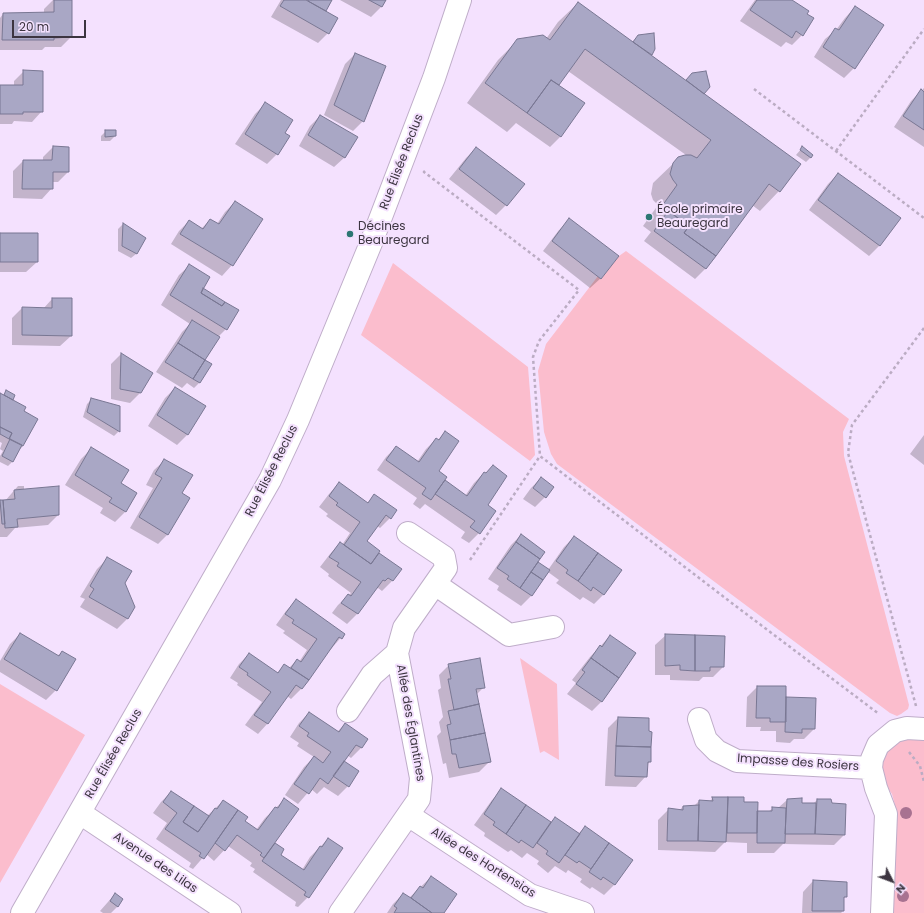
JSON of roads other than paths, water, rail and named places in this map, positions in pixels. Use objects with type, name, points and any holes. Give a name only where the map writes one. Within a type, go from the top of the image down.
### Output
[{"type":"street","name":"Rue Élisée Reclus","points":[[22,913],[273,473],[298,420],[371,243],[434,78],[460,0]]},
{"type":"street","points":[[408,532],[444,557],[441,576],[509,635],[553,627]]},
{"type":"street","name":"Allée des Églantines","points":[[340,913],[420,799],[421,778],[397,653],[404,628],[441,576]]},
{"type":"street","name":"Allée des Églantines","points":[[348,711],[372,675],[397,653]]},
{"type":"street","name":"Impasse des Rosiers","points":[[699,719],[706,740],[717,751],[737,761],[871,768]]},
{"type":"street","points":[[882,913],[886,814],[876,788],[871,768],[872,759],[878,745],[895,731],[906,728],[923,728]]},
{"type":"street","name":"Avenue des Lilas","points":[[80,813],[225,912]]},
{"type":"street","name":"Allée des Hortensias","points":[[408,815],[530,895],[583,913]]},
{"type":"place","name":"École primaire Beauregard","points":[[649,217]]},
{"type":"place","name":"Décines Beauregard","points":[[350,234]]}]
